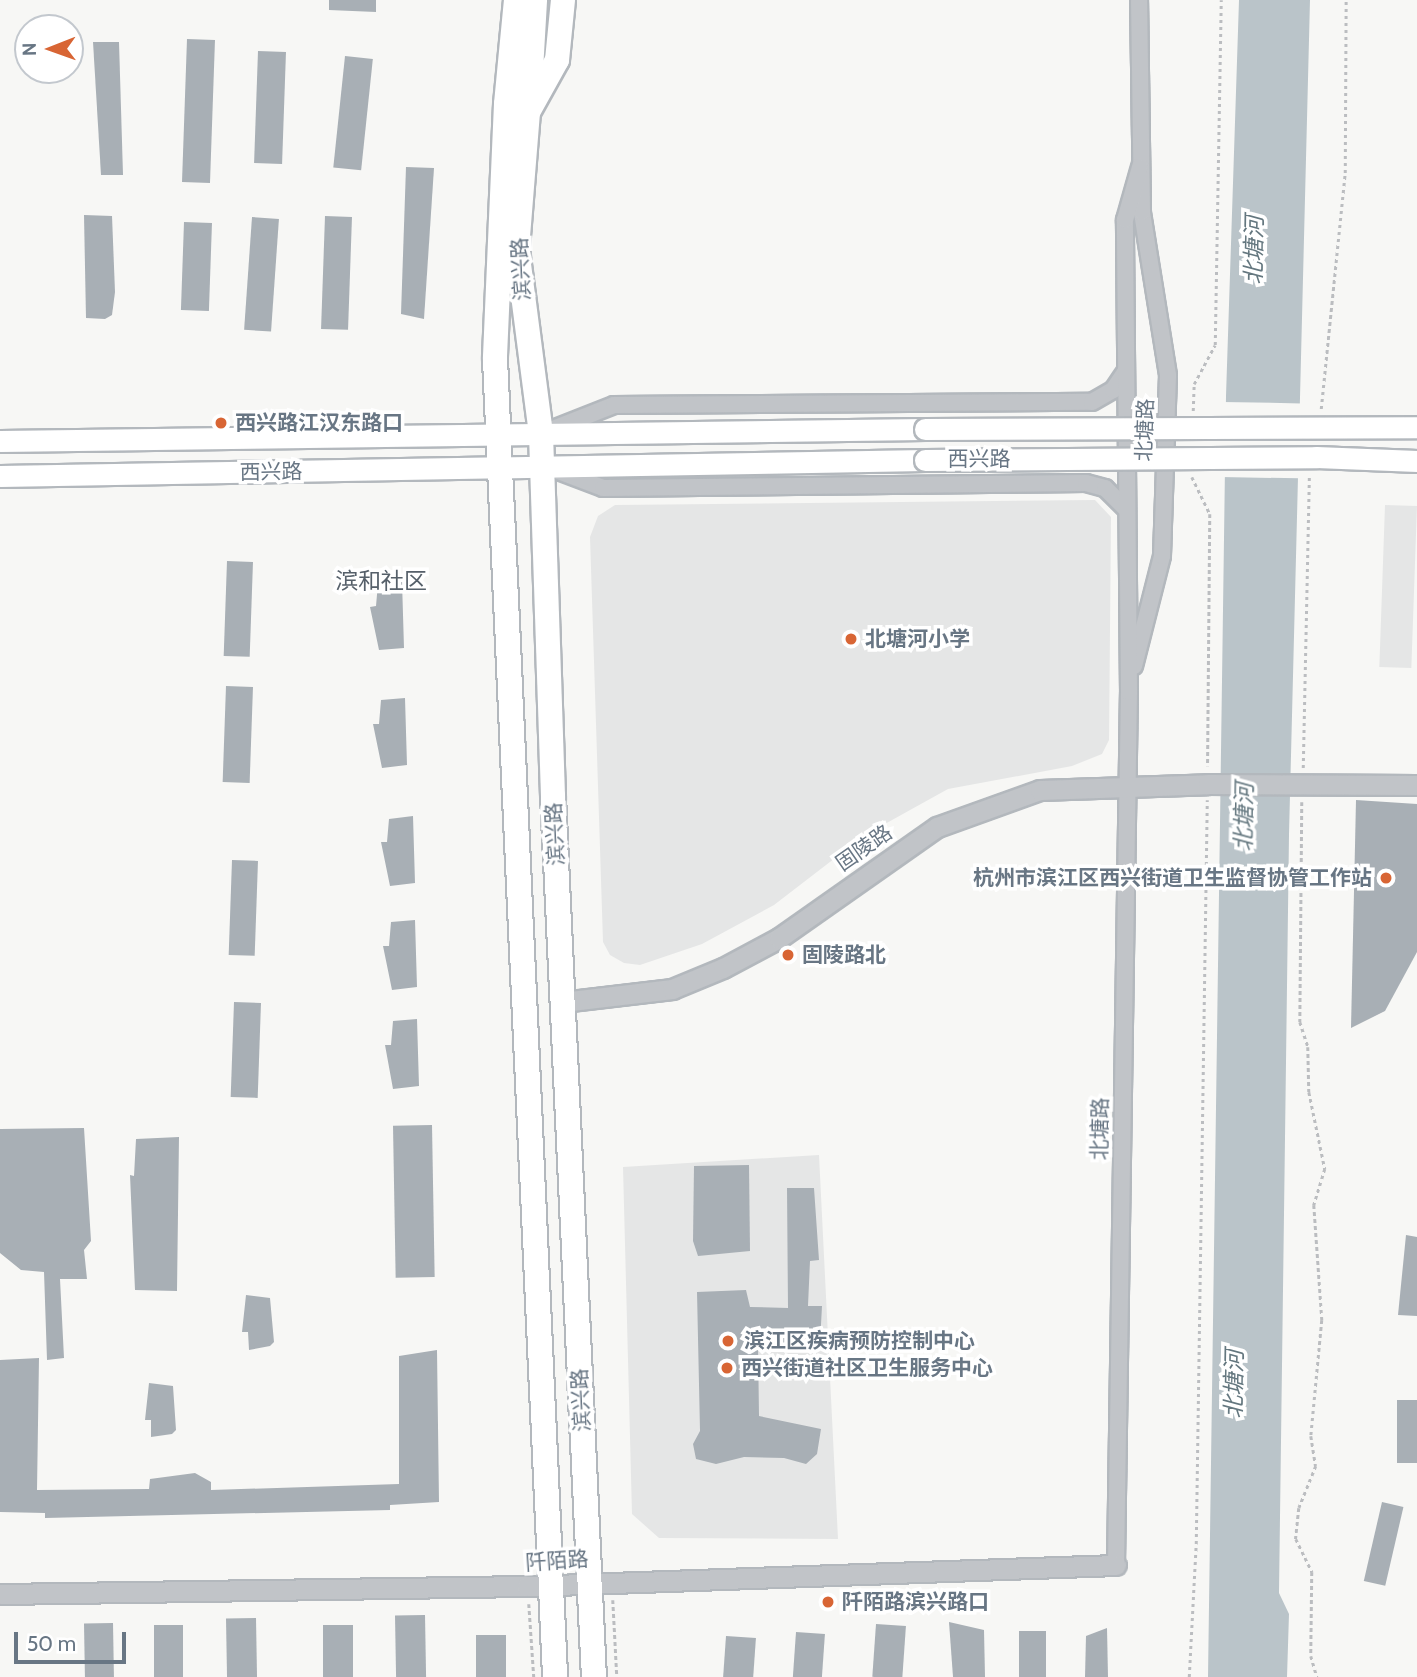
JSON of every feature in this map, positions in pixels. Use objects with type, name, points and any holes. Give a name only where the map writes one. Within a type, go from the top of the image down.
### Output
[{"type":"main road","name":"滨兴路","points":[[516,0],[506,104],[495,345],[539,1584],[555,1677]]},
{"type":"main road","points":[[528,113],[535,0]]},
{"type":"main road","name":"滨兴路","points":[[562,0],[557,60],[528,113],[517,249],[541,433],[562,1002],[601,1581],[594,1677]]},
{"type":"main road","name":"西兴路","points":[[0,441],[499,433],[1417,426]]},
{"type":"main road","name":"西兴路","points":[[0,476],[925,460],[1316,457],[1417,461]]},
{"type":"street","name":"北塘路","points":[[1129,692],[1162,556],[1168,375],[1165,333],[1145,242],[1140,167],[1139,0]]},
{"type":"street","name":"北塘路","points":[[1116,1565],[1125,786],[1129,692],[1125,220],[1140,167]]},
{"type":"street","name":"西兴路","points":[[541,433],[614,405],[1092,402],[1113,390],[1126,371]]},
{"type":"street","name":"西兴路","points":[[541,465],[603,488],[1086,483],[1105,488],[1126,509]]},
{"type":"street","name":"固陵路","points":[[562,1002],[672,989],[723,968],[779,938],[882,862],[949,822],[1040,790],[1208,784],[1306,784]]},
{"type":"street","points":[[1306,784],[1417,785]]},
{"type":"street","name":"阡陌路","points":[[0,1594],[539,1584],[1116,1565]]},
{"type":"path","points":[[1193,421],[1194,384],[1215,345],[1221,0]]},
{"type":"path","points":[[1319,418],[1345,186],[1346,0]]},
{"type":"path","points":[[1310,469],[1305,495],[1302,701],[1306,784],[1300,808],[1300,1022],[1308,1047],[1309,1092],[1325,1169],[1314,1205],[1322,1321],[1311,1436],[1316,1466],[1299,1508],[1296,1539],[1312,1572],[1311,1656],[1317,1677]]},
{"type":"path","points":[[1189,1677],[1196,1544],[1210,514],[1192,483],[1192,471]]},
{"type":"path","points":[[601,1581],[617,1677]]},
{"type":"path","points":[[534,1677],[539,1584]]},
{"type":"shaded area","name":"北塘河小学","points":[[1095,500],[1111,517],[1109,740],[1102,754],[1072,766],[948,789],[865,835],[774,905],[702,944],[640,965],[624,963],[610,955],[603,942],[590,537],[598,516],[615,505]]},
{"type":"shaded area","points":[[1385,505],[1417,506],[1411,668],[1379,667]]},
{"type":"shaded area","name":"滨江区疾病预防控制中心","points":[[819,1155],[838,1539],[659,1538],[632,1514],[623,1167]]},
{"type":"water","name":"北塘河","points":[[1239,0],[1310,0],[1289,835],[1279,1593],[1289,1614],[1287,1677],[1208,1677],[1226,396]]},
{"type":"pier","points":[[1222,402],[1301,403],[1300,478],[1221,477]]},
{"type":"building","points":[[329,0],[376,0],[376,12],[329,10]]},
{"type":"building","points":[[187,39],[215,40],[210,183],[182,182]]},
{"type":"building","points":[[93,42],[119,42],[123,175],[101,175]]},
{"type":"building","points":[[258,51],[286,52],[282,164],[254,163]]},
{"type":"building","points":[[345,56],[373,59],[361,170],[333,167]]},
{"type":"building","points":[[406,167],[434,168],[424,319],[401,314]]},
{"type":"building","points":[[84,215],[112,216],[115,292],[112,315],[105,319],[86,318]]},
{"type":"building","points":[[325,216],[352,217],[348,330],[321,329]]},
{"type":"building","points":[[252,217],[279,219],[271,332],[244,330]]},
{"type":"building","points":[[184,222],[212,223],[209,311],[181,310]]},
{"type":"building","points":[[227,561],[253,562],[250,657],[224,656]]},
{"type":"building","points":[[402,581],[404,648],[379,650],[370,607],[376,606],[378,583]]},
{"type":"building","points":[[226,686],[253,687],[250,783],[223,782]]},
{"type":"building","points":[[405,698],[407,765],[382,768],[373,724],[379,724],[381,700]]},
{"type":"building","name":"杭州市滨江区西兴街道卫生监督协管工作站","points":[[1356,800],[1417,804],[1417,952],[1385,1011],[1351,1028]]},
{"type":"building","points":[[413,816],[415,883],[390,886],[381,842],[387,842],[389,819]]},
{"type":"building","points":[[232,860],[258,861],[255,956],[229,955]]},
{"type":"building","points":[[415,920],[417,987],[392,990],[383,946],[389,946],[391,922]]},
{"type":"building","points":[[234,1002],[261,1003],[258,1098],[231,1097]]},
{"type":"building","points":[[417,1019],[419,1086],[393,1089],[385,1045],[391,1045],[393,1021]]},
{"type":"building","points":[[432,1125],[435,1277],[396,1278],[393,1126]]},
{"type":"building","points":[[84,1128],[91,1241],[84,1250],[87,1279],[60,1279],[64,1358],[47,1360],[44,1272],[21,1270],[0,1253],[0,1129]]},
{"type":"building","points":[[179,1137],[177,1291],[135,1290],[130,1175],[134,1176],[136,1139]]},
{"type":"building","points":[[749,1165],[750,1251],[698,1256],[693,1241],[694,1166]]},
{"type":"building","points":[[787,1188],[814,1188],[819,1260],[810,1261],[808,1306],[822,1306],[820,1343],[758,1344],[759,1416],[821,1429],[817,1454],[806,1464],[784,1458],[744,1457],[716,1464],[696,1459],[693,1444],[700,1431],[697,1292],[746,1290],[750,1307],[788,1308]]},
{"type":"building","points":[[1406,1235],[1417,1237],[1417,1316],[1398,1315]]},
{"type":"building","points":[[246,1295],[270,1298],[274,1342],[270,1346],[249,1350],[248,1332],[242,1332]]},
{"type":"building","points":[[437,1350],[439,1502],[390,1505],[390,1510],[45,1518],[45,1513],[0,1512],[0,1360],[39,1358],[37,1490],[149,1489],[150,1479],[195,1473],[211,1482],[211,1490],[399,1484],[399,1356]]},
{"type":"building","points":[[149,1383],[173,1386],[176,1430],[172,1434],[151,1437],[151,1420],[145,1420]]},
{"type":"building","points":[[1397,1400],[1417,1400],[1417,1463],[1397,1463]]},
{"type":"building","points":[[1382,1502],[1403,1507],[1385,1586],[1364,1581]]},
{"type":"building","points":[[425,1615],[426,1677],[396,1677],[395,1616]]},
{"type":"building","points":[[256,1618],[257,1677],[227,1677],[226,1619]]},
{"type":"building","points":[[949,1622],[984,1630],[985,1677],[953,1677]]},
{"type":"building","points":[[113,1623],[114,1677],[85,1677],[84,1624]]},
{"type":"building","points":[[876,1624],[906,1626],[902,1677],[872,1677]]},
{"type":"building","points":[[154,1625],[183,1625],[183,1677],[154,1677]]},
{"type":"building","points":[[323,1625],[353,1625],[353,1677],[323,1677]]},
{"type":"building","points":[[1107,1628],[1108,1677],[1085,1677],[1086,1636]]},
{"type":"building","points":[[1019,1631],[1046,1631],[1046,1677],[1019,1677]]},
{"type":"building","points":[[796,1632],[825,1634],[822,1677],[793,1677]]},
{"type":"building","points":[[476,1635],[506,1635],[506,1677],[476,1677]]},
{"type":"building","points":[[726,1636],[756,1638],[753,1677],[723,1677]]},
{"type":"place","name":"西兴路江汉东路口","points":[[221,423]]},
{"type":"place","name":"北塘河小学","points":[[851,639]]},
{"type":"place","name":"杭州市滨江区西兴街道卫生监督协管工作站","points":[[1386,878]]},
{"type":"place","name":"固陵路北","points":[[788,955]]},
{"type":"place","name":"滨江区疾病预防控制中心","points":[[728,1341]]},
{"type":"place","name":"西兴街道社区卫生服务中心","points":[[727,1368]]},
{"type":"place","name":"阡陌路滨兴路口","points":[[828,1602]]},
{"type":"district","name":"滨和社区","points":[[381,581]]}]
